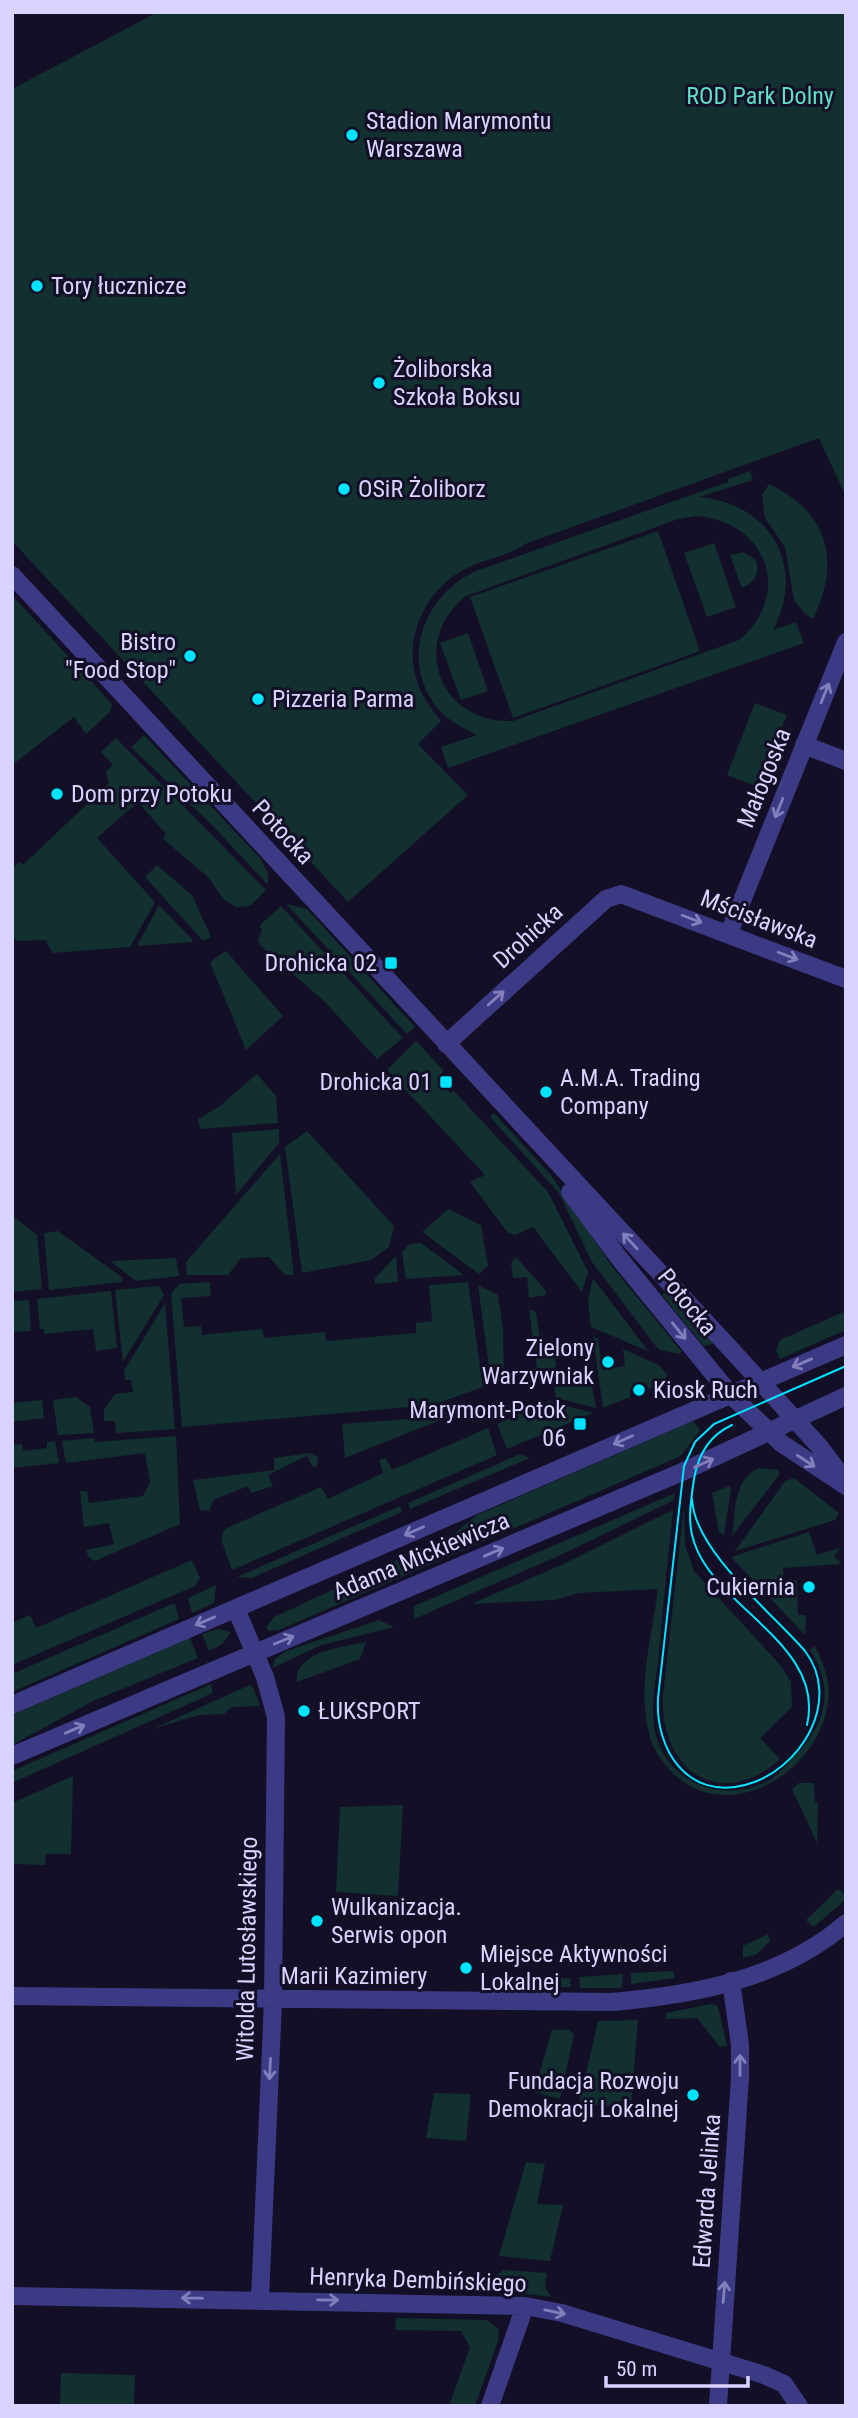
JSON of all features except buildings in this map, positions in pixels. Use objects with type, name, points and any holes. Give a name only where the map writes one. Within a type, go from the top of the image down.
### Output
[{"type":"street","name":"Potocka","points":[[12,575],[830,1458],[846,1484]]},
{"type":"street","name":"Małogoska","points":[[729,933],[846,642]]},
{"type":"street","points":[[804,745],[846,761]]},
{"type":"street","name":"Drohicka","points":[[446,1044],[606,899],[621,894],[655,906]]},
{"type":"street","name":"Mścisławska","points":[[655,906],[846,979]]},
{"type":"street","name":"Potocka","points":[[518,1122],[619,1258],[730,1394],[769,1432],[846,1484]]},
{"type":"street","name":"Adama Mickiewicza","points":[[12,1705],[846,1345]]},
{"type":"street","name":"Adama Mickiewicza","points":[[12,1756],[664,1480],[846,1396]]},
{"type":"street","name":"Witolda Lutosławskiego","points":[[236,1609],[255,1652],[276,1717],[272,2001],[260,2299]]},
{"type":"street","name":"Marii Kazimiery","points":[[12,1996],[272,2001],[612,2002],[656,1998],[731,1981],[788,1962],[818,1945],[846,1923]]},
{"type":"street","name":"Edwarda Jelinka","points":[[718,2406],[740,2078],[740,2045],[731,1981]]},
{"type":"street","name":"Henryka Dembińskiego","points":[[12,2296],[524,2306],[562,2313],[719,2360],[784,2384],[799,2406]]},
{"type":"street","points":[[490,2406],[524,2306]]},
{"type":"green space","name":"OSiR Żoliborz","points":[[158,12],[846,12],[846,497],[819,438],[525,544],[452,577],[430,600],[422,613],[413,643],[415,674],[419,687],[441,721],[418,744],[468,795],[348,902],[12,541],[12,89]]},
{"type":"green space","points":[[750,471],[753,480],[699,497],[724,502],[745,511],[763,525],[775,542],[783,561],[786,583],[782,606],[773,630],[796,622],[804,643],[448,768],[441,747],[477,735],[453,722],[440,711],[427,692],[420,672],[422,632],[442,597],[457,582],[476,571],[728,482],[728,479]],"holes":[[[697,516],[721,521],[740,531],[755,545],[764,563],[768,582],[765,602],[756,622],[739,640],[513,721],[487,718],[466,709],[451,695],[440,677],[436,657],[439,635],[449,615],[466,596],[678,519]]]},
{"type":"green space","points":[[769,484],[805,509],[817,524],[824,541],[826,578],[822,598],[813,619],[805,614],[794,600],[785,547],[765,518],[762,495]]},
{"type":"green space","points":[[658,531],[700,651],[513,718],[470,597]]},
{"type":"green space","points":[[714,543],[736,607],[707,617],[684,553]]},
{"type":"green space","points":[[743,552],[756,560],[757,573],[750,583],[742,588],[730,555]]},
{"type":"green space","points":[[12,595],[112,704],[110,712],[86,734],[74,717],[12,765]]},
{"type":"green space","points":[[468,633],[488,691],[461,700],[440,643]]},
{"type":"green space","points":[[755,703],[787,715],[758,787],[727,775]]},
{"type":"green space","points":[[144,735],[260,858],[268,873],[268,885],[212,825],[131,747]]},
{"type":"green space","points":[[116,738],[266,890],[250,906],[237,907],[224,900],[208,877],[163,839],[166,834],[138,802],[97,838],[155,902],[130,947],[52,953],[46,940],[17,941],[12,935],[12,868],[19,862],[23,865],[109,783],[106,771],[113,765],[101,752]]},
{"type":"green space","points":[[157,865],[192,895],[211,937],[203,941],[145,877]]},
{"type":"green space","points":[[286,904],[307,909],[415,1027],[407,1034]]},
{"type":"green space","points":[[159,905],[192,939],[192,942],[137,946]]},
{"type":"green space","points":[[281,906],[403,1038],[377,1059],[325,1002],[261,946],[258,941],[262,930],[259,926]]},
{"type":"green space","points":[[226,951],[283,1016],[246,1050],[210,962]]},
{"type":"green space","points":[[416,1041],[444,1071],[437,1078],[450,1093],[454,1091],[548,1192],[588,1272],[582,1292],[533,1227],[515,1235],[508,1233],[470,1182],[485,1175],[387,1070]]},
{"type":"green space","points":[[257,1074],[276,1096],[278,1123],[200,1129],[198,1119],[220,1106]]},
{"type":"green space","points":[[494,1113],[550,1174],[611,1265],[682,1352],[678,1354],[658,1349],[592,1262],[559,1193],[490,1117]]},
{"type":"green space","points":[[279,1129],[279,1143],[236,1195],[232,1133]]},
{"type":"green space","points":[[307,1131],[394,1226],[389,1247],[371,1260],[302,1273],[285,1147]]},
{"type":"green space","points":[[280,1154],[294,1275],[285,1275],[269,1257],[241,1258],[228,1275],[187,1275],[186,1262]]},
{"type":"green space","points":[[448,1209],[481,1225],[488,1266],[479,1274],[422,1232]]},
{"type":"green space","points":[[12,1215],[37,1235],[42,1289],[12,1292]]},
{"type":"green space","points":[[58,1231],[123,1278],[122,1282],[49,1290],[44,1233]]},
{"type":"green space","points":[[421,1243],[464,1275],[406,1279],[402,1253],[409,1244]]},
{"type":"green space","points":[[396,1256],[398,1282],[375,1284],[375,1278]]},
{"type":"green space","points":[[516,1257],[545,1290],[546,1295],[529,1298],[527,1277],[513,1278],[511,1263]]},
{"type":"green space","points":[[176,1258],[179,1276],[136,1281],[110,1261]]},
{"type":"green space","points":[[593,1278],[648,1351],[591,1327],[588,1301]]},
{"type":"green space","points":[[210,1282],[211,1296],[181,1298],[184,1327],[201,1326],[202,1335],[262,1329],[264,1338],[325,1332],[326,1341],[416,1333],[416,1323],[432,1321],[429,1285],[468,1282],[483,1387],[433,1405],[182,1427],[171,1294],[179,1284]]},
{"type":"green space","points":[[478,1285],[498,1295],[503,1329],[504,1383],[491,1382]]},
{"type":"green space","points":[[159,1286],[164,1295],[123,1362],[115,1290]]},
{"type":"green space","points":[[111,1291],[117,1348],[96,1351],[93,1329],[44,1334],[44,1329],[40,1329],[37,1299]]},
{"type":"green space","points":[[667,1291],[715,1343],[704,1346],[662,1295]]},
{"type":"green space","points":[[29,1300],[31,1331],[12,1332],[12,1301]]},
{"type":"green space","points":[[165,1303],[175,1429],[116,1433],[115,1421],[104,1421],[104,1409],[115,1394],[133,1392],[131,1380],[125,1380],[124,1371]]},
{"type":"green space","points":[[529,1309],[536,1312],[543,1358],[555,1357],[556,1366],[536,1375],[524,1370],[537,1368]]},
{"type":"green space","points":[[846,1311],[846,1330],[780,1359],[776,1351],[780,1340]]},
{"type":"green space","points":[[593,1337],[598,1338],[602,1370],[625,1366],[623,1349],[659,1365],[667,1375],[664,1383],[649,1389],[645,1382],[630,1389],[630,1397],[603,1408]]},
{"type":"green space","points":[[590,1374],[596,1408],[556,1398],[554,1384]]},
{"type":"green space","points":[[76,1397],[90,1407],[94,1433],[58,1435],[53,1400]]},
{"type":"green space","points":[[42,1400],[44,1418],[12,1422],[12,1403]]},
{"type":"green space","points":[[549,1401],[593,1413],[507,1449],[497,1424]]},
{"type":"green space","points":[[470,1402],[473,1407],[345,1458],[342,1424],[433,1417]]},
{"type":"green space","points":[[693,1421],[700,1430],[681,1456],[279,1630],[269,1631],[266,1628],[274,1617],[455,1533],[477,1515]]},
{"type":"green space","points":[[488,1428],[497,1455],[232,1570],[221,1539],[224,1530],[231,1526],[321,1487],[328,1499],[383,1473],[379,1460],[386,1458],[392,1470]]},
{"type":"green space","points":[[176,1436],[180,1524],[95,1561],[89,1558],[86,1550],[114,1544],[109,1523],[84,1527],[80,1491],[87,1491],[89,1503],[143,1496],[150,1482],[145,1453],[66,1463],[62,1441],[94,1438],[95,1442]]},
{"type":"green space","points":[[55,1441],[59,1463],[12,1468],[12,1445],[22,1444],[23,1451],[47,1448],[47,1442]]},
{"type":"green space","points":[[310,1453],[318,1457],[317,1466],[313,1467],[307,1456],[268,1475],[273,1486],[251,1493],[248,1486],[213,1500],[209,1511],[200,1510],[193,1480],[274,1470],[274,1458]]},
{"type":"green space","points":[[520,1454],[530,1458],[410,1509],[408,1503]]},
{"type":"green space","points":[[759,1468],[779,1470],[779,1475],[732,1536],[740,1488],[744,1480]]},
{"type":"green space","points":[[794,1478],[839,1513],[835,1520],[735,1551],[785,1481]]},
{"type":"green space","points":[[729,1486],[731,1488],[724,1535],[719,1532],[712,1493]]},
{"type":"green space","points":[[675,1493],[674,1500],[565,1553],[414,1619],[414,1606]]},
{"type":"green space","points":[[400,1506],[402,1512],[252,1578],[237,1577]]},
{"type":"green space","points":[[684,1506],[685,1545],[694,1571],[782,1667],[791,1682],[792,1707],[760,1738],[780,1759],[758,1775],[736,1782],[716,1782],[698,1775],[682,1762],[671,1744],[664,1721],[663,1695]]},
{"type":"green space","points":[[673,1510],[653,1713],[655,1732],[670,1764],[697,1784],[713,1789],[747,1789],[768,1781],[803,1747],[819,1721],[825,1694],[818,1665],[810,1650],[815,1646],[826,1674],[828,1703],[821,1729],[807,1752],[788,1771],[765,1786],[741,1794],[716,1794],[691,1787],[669,1769],[651,1741],[646,1719],[645,1681],[658,1589],[579,1593],[554,1600],[471,1604],[561,1565]]},
{"type":"green space","points":[[809,1532],[817,1555],[840,1548],[834,1556],[842,1564],[783,1568],[784,1581],[797,1580],[798,1615],[806,1615],[805,1635],[731,1557]]},
{"type":"green space","points":[[192,1560],[200,1578],[195,1586],[12,1665],[12,1623],[30,1615],[36,1628]]},
{"type":"green space","points":[[216,1585],[214,1603],[192,1613],[188,1598]]},
{"type":"green space","points":[[175,1604],[179,1619],[12,1692],[12,1674]]},
{"type":"green space","points":[[379,1620],[394,1627],[322,1645],[272,1668],[275,1659],[286,1651]]},
{"type":"green space","points":[[218,1629],[231,1632],[222,1644],[209,1651],[202,1634]]},
{"type":"green space","points":[[190,1638],[198,1658],[95,1700],[12,1745],[12,1715]]},
{"type":"green space","points":[[366,1642],[360,1659],[297,1682],[303,1663],[312,1657],[322,1652]]},
{"type":"green space","points":[[211,1684],[213,1693],[12,1783],[12,1771]]},
{"type":"green space","points":[[250,1685],[260,1706],[232,1707],[224,1714],[199,1715],[152,1729]]},
{"type":"green space","points":[[73,1776],[71,1854],[46,1854],[45,1865],[12,1864],[12,1803]]},
{"type":"green space","points":[[799,1783],[814,1783],[815,1803],[818,1803],[817,1843],[792,1789]]},
{"type":"green space","points":[[403,1805],[398,1896],[336,1892],[340,1807]]},
{"type":"green space","points":[[838,1889],[846,1896],[845,1900],[815,1926],[811,1925],[806,1920]]},
{"type":"green space","points":[[768,1934],[770,1941],[757,1954],[743,1958],[743,1946]]},
{"type":"green space","points":[[673,1971],[675,1978],[631,1984],[631,1973]]},
{"type":"green space","points":[[623,1974],[622,1988],[580,1988],[579,1977]]},
{"type":"green space","points":[[570,1978],[571,1987],[529,1988],[529,1980]]},
{"type":"green space","points":[[710,2004],[718,2006],[727,2046],[720,2047],[697,2018],[666,2019],[666,2013]]},
{"type":"green space","points":[[638,2020],[631,2107],[579,2104],[598,2021]]},
{"type":"green space","points":[[552,2030],[570,2030],[574,2035],[560,2099],[534,2092]]},
{"type":"green space","points":[[434,2093],[471,2094],[466,2141],[426,2138]]},
{"type":"green space","points":[[526,2162],[545,2164],[537,2204],[563,2205],[550,2261],[499,2256]]},
{"type":"green space","points":[[504,2270],[547,2273],[545,2287],[551,2297],[494,2290],[496,2275]]},
{"type":"green space","points":[[396,2318],[486,2320],[499,2329],[498,2341],[475,2406],[449,2406],[470,2347],[461,2331],[395,2330]]},
{"type":"green space","points":[[61,2373],[135,2375],[134,2406],[60,2406]]},
{"type":"tram line","points":[[692,1499],[696,1519],[720,1559],[736,1580],[805,1651],[816,1671],[819,1691],[817,1712],[810,1732],[798,1750],[783,1765],[765,1777],[745,1785],[724,1788],[691,1778],[669,1752],[658,1717],[684,1466],[695,1442],[714,1424],[846,1366]]},
{"type":"tram line","points":[[732,1425],[711,1440],[699,1462],[691,1503],[692,1535],[706,1566],[723,1587],[785,1649],[800,1672],[808,1697],[807,1725]]},
{"type":"place","name":"Stadion Marymontu Warszawa","points":[[352,135]]},
{"type":"place","name":"Tory łucznicze","points":[[37,286]]},
{"type":"place","name":"Żoliborska Szkoła Boksu","points":[[379,383]]},
{"type":"place","name":"OSiR Żoliborz","points":[[344,489]]},
{"type":"place","name":"Bistro \"Food Stop\"","points":[[190,656]]},
{"type":"place","name":"Pizzeria Parma","points":[[258,699]]},
{"type":"place","name":"Dom przy Potoku","points":[[57,794]]},
{"type":"place","name":"Drohicka 02","points":[[391,963]]},
{"type":"place","name":"Drohicka 01","points":[[446,1082]]},
{"type":"place","name":"A.M.A. Trading Company","points":[[546,1092]]},
{"type":"place","name":"Zielony Warzywniak","points":[[608,1362]]},
{"type":"place","name":"Kiosk Ruch","points":[[639,1390]]},
{"type":"place","name":"Marymont-Potok 06","points":[[580,1424]]},
{"type":"place","name":"Cukiernia","points":[[809,1587]]},
{"type":"place","name":"ŁUKSPORT","points":[[304,1711]]},
{"type":"place","name":"Wulkanizacja. Serwis opon","points":[[317,1921]]},
{"type":"place","name":"Miejsce Aktywności Lokalnej","points":[[466,1968]]},
{"type":"place","name":"Fundacja Rozwoju Demokracji Lokalnej","points":[[693,2095]]},
{"type":"park label","name":"ROD Park Dolny","points":[[760,96]]}]
